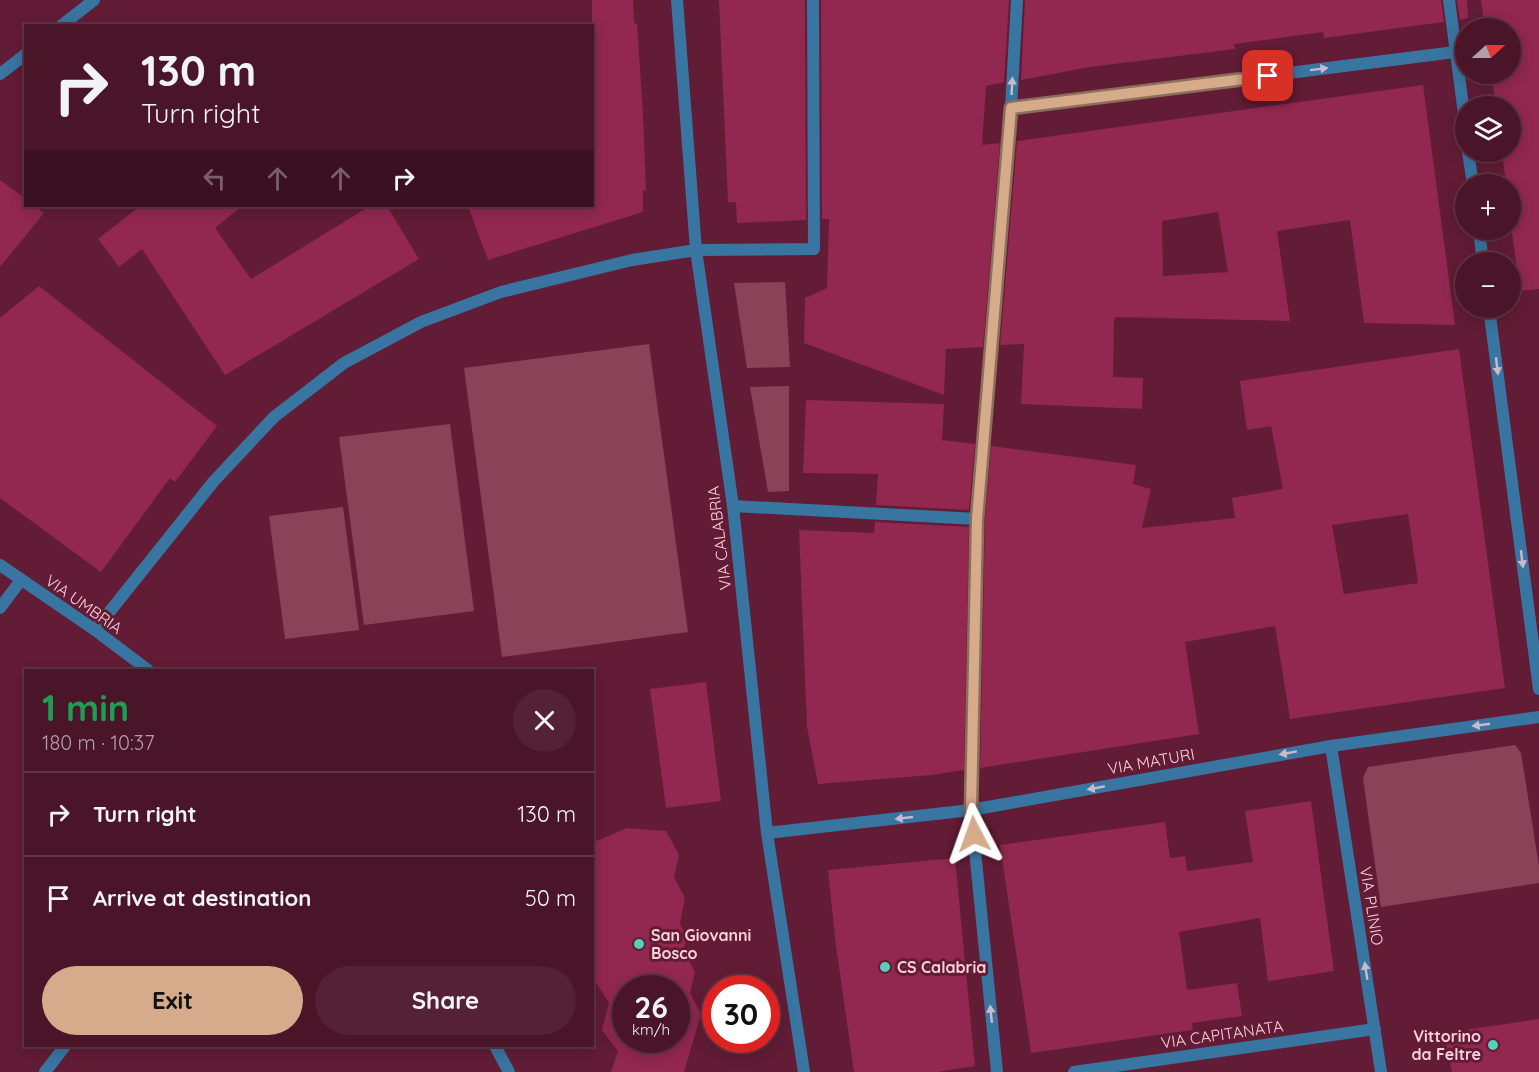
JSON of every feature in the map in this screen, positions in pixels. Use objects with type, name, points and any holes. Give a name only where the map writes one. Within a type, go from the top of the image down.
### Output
[{"type":"street","points":[[64,24],[94,0]]},
{"type":"street","name":"VIA CALABRIA","points":[[677,0],[696,250],[733,506],[767,833],[804,1072]]},
{"type":"street","points":[[95,630],[214,481],[274,417],[344,363],[421,322],[501,292],[632,260],[696,250],[814,249],[813,0]]},
{"type":"street","points":[[997,1072],[971,810],[977,519],[1011,108],[1017,0]]},
{"type":"street","points":[[1011,108],[1455,52],[1449,0]]},
{"type":"street","points":[[0,75],[24,56]]},
{"type":"street","points":[[1490,318],[1539,689]]},
{"type":"street","points":[[733,506],[977,519]]},
{"type":"street","name":"VIA UMBRIA","points":[[0,565],[95,630],[147,669]]},
{"type":"street","points":[[0,608],[21,580]]},
{"type":"street","name":"VIA MATURI","points":[[767,833],[971,810],[1331,746],[1539,717]]},
{"type":"street","name":"VIA PLINIO","points":[[1331,746],[1382,1072]]},
{"type":"street","name":"VIA CAPITANATA","points":[[1074,1072],[1374,1029]]},
{"type":"street","points":[[45,1072],[64,1047]]},
{"type":"street","points":[[496,1047],[509,1072]]},
{"type":"shaded area","points":[[785,282],[790,367],[747,368],[734,283]]},
{"type":"shaded area","points":[[649,344],[688,632],[502,657],[464,368]]},
{"type":"shaded area","points":[[789,386],[789,491],[768,492],[750,387]]},
{"type":"shaded area","points":[[450,424],[474,611],[364,625],[339,437]]},
{"type":"shaded area","points":[[343,507],[359,630],[285,639],[269,516]]},
{"type":"shaded area","points":[[1515,745],[1521,753],[1539,866],[1539,883],[1381,907],[1363,778],[1368,767]]},
{"type":"building","points":[[592,0],[633,0],[634,23],[637,24],[643,114],[646,191],[643,190],[643,212],[488,260],[468,207],[594,207],[594,24],[592,24]]},
{"type":"building","points":[[719,0],[805,0],[806,220],[737,223],[736,202],[728,202]]},
{"type":"building","points":[[821,0],[1009,0],[1004,82],[986,86],[982,145],[1000,143],[983,347],[946,349],[944,395],[804,343],[805,298],[827,288],[829,219],[822,219]]},
{"type":"building","points":[[1025,0],[1441,0],[1444,22],[1324,38],[1323,32],[1234,44],[1235,49],[1090,67],[1021,80]]},
{"type":"building","points":[[1457,0],[1467,0],[1468,18],[1460,18]]},
{"type":"building","points":[[1481,0],[1539,0],[1539,289],[1521,291],[1521,252],[1515,252],[1513,240],[1521,240],[1521,174],[1505,174],[1503,162],[1521,162],[1521,96],[1494,96],[1493,84],[1521,84],[1521,18],[1484,18]]},
{"type":"building","points":[[1423,85],[1455,325],[1364,323],[1350,220],[1277,231],[1290,321],[1116,317],[1114,319],[1113,377],[1143,378],[1142,409],[1021,404],[1024,344],[1000,345],[1017,141]],"holes":[[[1218,212],[1228,272],[1163,276],[1162,221]]]},
{"type":"building","points":[[0,180],[24,198],[24,207],[35,207],[44,213],[0,267]]},
{"type":"building","points":[[139,207],[241,207],[215,228],[251,279],[368,207],[388,207],[419,259],[225,375],[142,249],[119,267],[98,239]]},
{"type":"building","points":[[39,286],[217,426],[175,482],[170,478],[101,572],[0,498],[0,318]]},
{"type":"building","points":[[1459,349],[1505,688],[1290,719],[1275,626],[1185,642],[1199,734],[980,768],[985,519],[991,446],[1136,465],[1133,484],[1151,489],[1142,528],[1235,518],[1232,498],[1283,489],[1271,426],[1247,430],[1240,381]],"holes":[[[1408,514],[1418,583],[1344,594],[1332,525]]]},
{"type":"building","points":[[806,400],[944,404],[942,440],[975,444],[969,510],[876,505],[878,474],[803,473]]},
{"type":"building","points":[[875,522],[969,527],[964,770],[932,775],[818,784],[807,727],[799,530],[874,533]]},
{"type":"building","points":[[706,682],[721,801],[666,808],[650,689]]},
{"type":"building","points":[[1311,801],[1334,971],[1268,981],[1260,918],[1179,932],[1187,990],[1237,983],[1242,1016],[1192,1023],[1193,1030],[1031,1053],[1000,845],[1165,822],[1170,858],[1185,856],[1187,871],[1253,862],[1245,811]]},
{"type":"building","name":"San Giovanni Bosco","points":[[627,828],[666,831],[679,855],[674,877],[685,898],[680,923],[686,937],[684,951],[695,972],[690,993],[690,975],[612,975],[612,1043],[602,1030],[609,1003],[594,979],[594,842]]},
{"type":"building","points":[[955,858],[975,1066],[937,1072],[854,1072],[828,870]]},
{"type":"building","name":"San Giovanni Bosco","points":[[690,993],[701,1014],[690,1052]]},
{"type":"building","name":"Vittorino da Feltre","points":[[1539,1019],[1539,1072],[1452,1072],[1444,1033]]},
{"type":"building","name":"San Giovanni Bosco","points":[[617,1053],[690,1053],[684,1072],[611,1072]]},
{"type":"place","name":"San Giovanni Bosco","points":[[639,944]]},
{"type":"place","name":"CS Calabria","points":[[885,967]]},
{"type":"place","name":"Vittorino da Feltre","points":[[1493,1045]]},
{"type":"route","points":[[974,834],[971,810],[977,519],[1011,108],[1268,76]]}]
